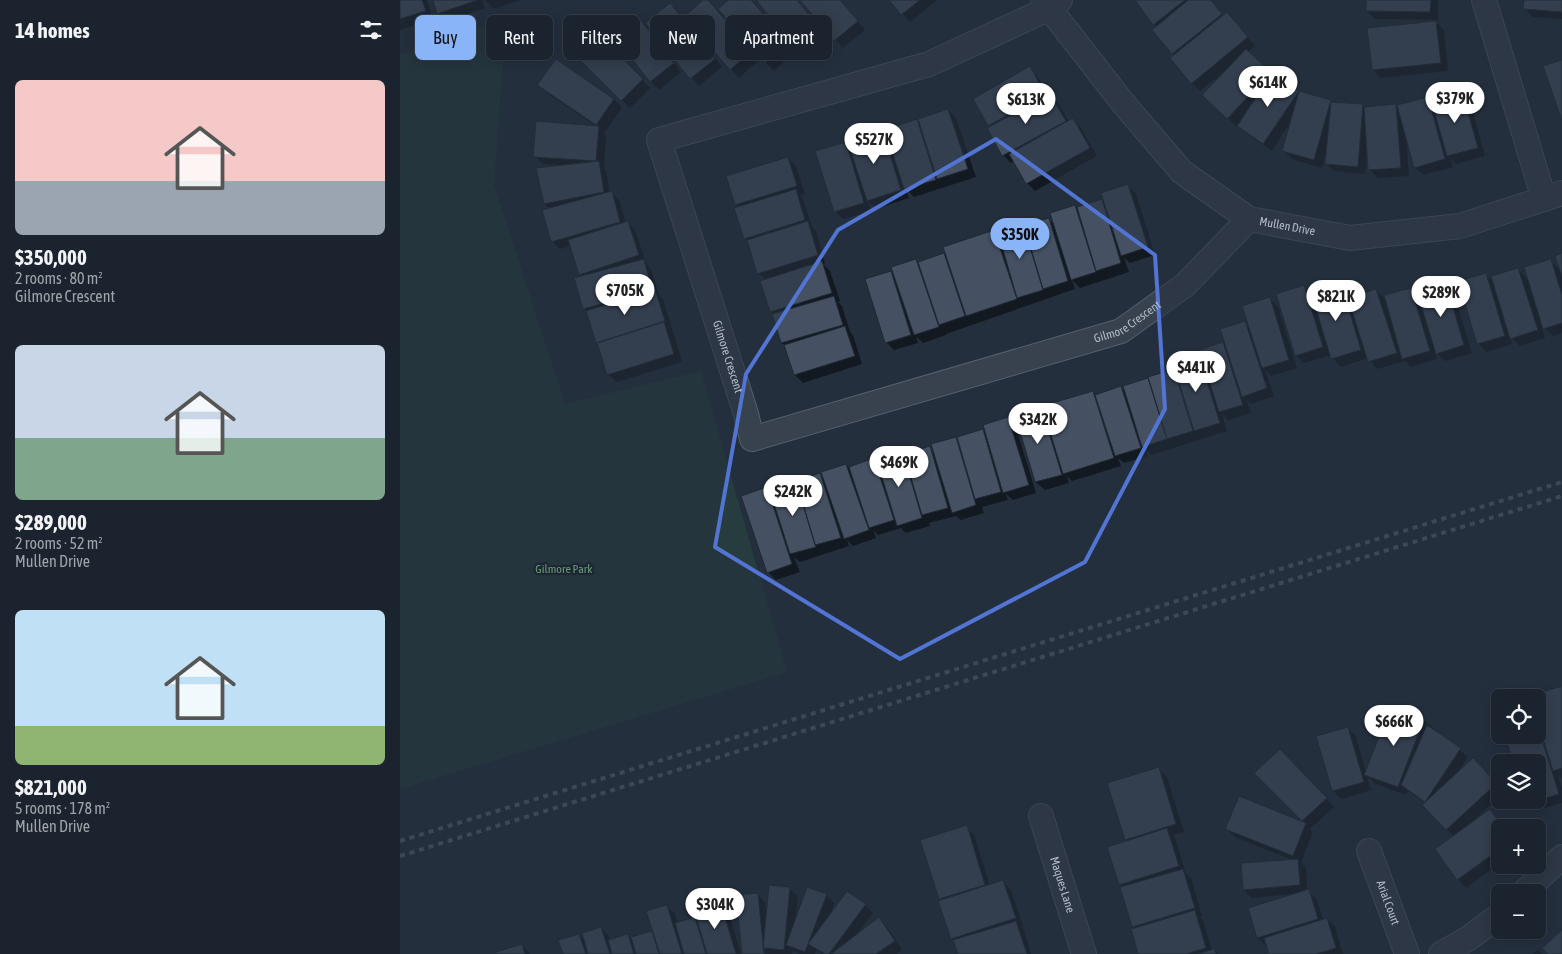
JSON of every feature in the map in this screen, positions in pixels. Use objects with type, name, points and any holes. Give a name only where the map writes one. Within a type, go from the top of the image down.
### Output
[{"type":"street","points":[[1484,0],[1553,196]]},
{"type":"street","name":"Mullen Drive","points":[[1051,3],[1124,103],[1182,172],[1249,219],[1350,238],[1460,226],[1553,196]]},
{"type":"street","name":"Gilmore Crescent","points":[[1051,3],[929,64],[659,140],[752,439],[1121,331],[1185,285],[1249,219]]},
{"type":"street","name":"Maques Lane","points":[[1041,816],[1084,954]]},
{"type":"street","name":"Arial Court","points":[[1369,851],[1407,954]]},
{"type":"street","points":[[1533,884],[1562,857]]},
{"type":"street","points":[[1442,954],[1469,938],[1491,922]]},
{"type":"highlighted area","points":[[996,139],[1155,255],[1165,409],[1085,562],[900,659],[715,547],[746,374],[838,230]]},
{"type":"green space","name":"Gilmore Park","points":[[486,25],[486,60],[503,60],[494,185],[565,404],[701,371],[787,672],[400,789],[400,55],[415,50],[415,60],[476,60],[476,28]]},
{"type":"building","points":[[400,0],[422,0],[426,11],[400,19]]},
{"type":"building","points":[[433,0],[478,0],[437,14]]},
{"type":"building","points":[[703,0],[708,0],[725,20],[725,60],[742,60],[730,70],[715,53],[715,15],[686,15]]},
{"type":"building","points":[[728,0],[751,0],[764,15],[725,15],[725,17],[718,9]]},
{"type":"building","points":[[756,0],[797,0],[809,15],[768,15]]},
{"type":"building","points":[[800,0],[840,0],[858,21],[834,41],[832,39],[832,15],[812,15]]},
{"type":"building","points":[[889,0],[920,0],[901,15]]},
{"type":"building","points":[[1135,0],[1185,0],[1153,25]]},
{"type":"building","points":[[1188,0],[1211,0],[1222,14],[1172,54],[1152,30]]},
{"type":"building","points":[[1366,0],[1431,0],[1430,12],[1366,11]]},
{"type":"building","points":[[1524,0],[1562,0],[1562,12],[1523,9]]},
{"type":"building","points":[[670,3],[680,15],[655,15]]},
{"type":"building","points":[[1227,12],[1248,37],[1191,84],[1170,58]]},
{"type":"building","points":[[640,19],[650,32],[650,60],[672,60],[674,63],[650,82],[633,60],[640,60]]},
{"type":"building","points":[[650,19],[650,29],[645,23]]},
{"type":"building","points":[[1436,21],[1441,63],[1372,70],[1367,28]]},
{"type":"building","points":[[1246,49],[1271,72],[1227,119],[1202,95]]},
{"type":"building","points":[[556,59],[614,99],[596,125],[537,85]]},
{"type":"building","points":[[580,60],[624,60],[643,79],[621,101]]},
{"type":"building","points":[[675,60],[714,60],[690,79]]},
{"type":"building","points":[[1562,60],[1562,121],[1543,66]]},
{"type":"building","points":[[1030,66],[1045,94],[988,126],[973,99]]},
{"type":"building","points":[[1272,73],[1299,91],[1263,144],[1237,126]]},
{"type":"building","points":[[1299,91],[1331,100],[1314,160],[1282,151]]},
{"type":"building","points":[[1462,91],[1478,148],[1447,156],[1431,100]]},
{"type":"building","points":[[1050,94],[1066,121],[1002,156],[987,128]]},
{"type":"building","points":[[1428,97],[1445,159],[1414,168],[1397,105]]},
{"type":"building","points":[[1331,102],[1363,104],[1358,167],[1325,164]]},
{"type":"building","points":[[1396,104],[1401,168],[1368,170],[1364,107]]},
{"type":"building","points":[[948,109],[968,169],[937,179],[918,119]]},
{"type":"building","points":[[1073,118],[1090,148],[1026,184],[1009,154]]},
{"type":"building","points":[[917,119],[936,180],[904,189],[885,130]]},
{"type":"building","points":[[536,121],[599,126],[596,161],[533,157]]},
{"type":"building","points":[[882,129],[901,190],[867,201],[847,140]]},
{"type":"building","points":[[846,142],[864,203],[834,212],[815,151]]},
{"type":"building","points":[[788,157],[797,186],[735,205],[726,176]]},
{"type":"building","points":[[599,161],[604,192],[544,204],[536,168]]},
{"type":"building","points":[[1128,184],[1148,247],[1121,256],[1101,193]]},
{"type":"building","points":[[796,189],[805,220],[744,239],[734,208]]},
{"type":"building","points":[[612,191],[620,222],[551,242],[542,210]]},
{"type":"building","points":[[1102,199],[1121,263],[1096,271],[1077,207]]},
{"type":"building","points":[[1075,205],[1096,272],[1071,280],[1050,213]]},
{"type":"building","points":[[1049,218],[1068,281],[1043,289],[1024,225]]},
{"type":"building","points":[[628,221],[639,255],[579,275],[568,240]]},
{"type":"building","points":[[808,221],[818,255],[757,274],[747,240]]},
{"type":"building","points":[[1022,221],[1043,290],[1017,298],[997,229]]},
{"type":"building","points":[[994,230],[1017,299],[966,316],[943,247]]},
{"type":"building","points":[[944,253],[965,316],[939,325],[918,262]]},
{"type":"building","points":[[1562,253],[1562,277],[1555,256]]},
{"type":"building","points":[[644,259],[652,290],[583,309],[574,278]]},
{"type":"building","points":[[916,259],[939,327],[914,335],[891,267]]},
{"type":"building","points":[[1551,259],[1562,295],[1562,323],[1543,329],[1524,267]]},
{"type":"building","points":[[822,261],[832,293],[770,312],[760,281]]},
{"type":"building","points":[[1518,268],[1538,330],[1510,339],[1491,276]]},
{"type":"building","points":[[891,271],[911,335],[885,343],[865,279]]},
{"type":"building","points":[[1486,273],[1505,336],[1477,344],[1458,281]]},
{"type":"building","points":[[1446,283],[1464,345],[1436,354],[1417,292]]},
{"type":"building","points":[[1304,285],[1323,347],[1295,356],[1276,294]]},
{"type":"building","points":[[1342,286],[1361,350],[1331,359],[1312,295]]},
{"type":"building","points":[[1411,288],[1430,351],[1402,359],[1384,295]]},
{"type":"building","points":[[655,289],[665,321],[596,343],[586,311]]},
{"type":"building","points":[[1376,289],[1397,353],[1368,362],[1348,298]]},
{"type":"building","points":[[834,296],[843,325],[781,343],[772,314]]},
{"type":"building","points":[[1270,297],[1289,360],[1262,368],[1242,306]]},
{"type":"building","points":[[1245,321],[1267,388],[1242,397],[1220,329]]},
{"type":"building","points":[[664,322],[674,354],[607,375],[597,343]]},
{"type":"building","points":[[845,326],[855,356],[794,375],[784,345]]},
{"type":"building","points":[[1223,342],[1243,405],[1219,412],[1199,350]]},
{"type":"building","points":[[1199,356],[1220,423],[1194,431],[1173,363]]},
{"type":"building","points":[[1174,369],[1193,431],[1167,439],[1148,377]]},
{"type":"building","points":[[1148,378],[1167,439],[1142,447],[1123,386]]},
{"type":"building","points":[[1121,386],[1141,448],[1115,456],[1095,395]]},
{"type":"building","points":[[1093,391],[1114,458],[1063,474],[1042,406]]},
{"type":"building","points":[[1041,407],[1062,475],[1035,482],[1015,415]]},
{"type":"building","points":[[1008,417],[1029,485],[1003,493],[983,425]]},
{"type":"building","points":[[983,429],[1001,492],[975,499],[957,437]]},
{"type":"building","points":[[956,437],[976,505],[952,513],[931,444]]},
{"type":"building","points":[[930,446],[948,508],[922,515],[904,454]]},
{"type":"building","points":[[902,450],[922,518],[897,526],[876,458]]},
{"type":"building","points":[[874,458],[894,520],[869,528],[849,467]]},
{"type":"building","points":[[846,464],[869,530],[844,539],[821,472]]},
{"type":"building","points":[[820,473],[841,538],[815,545],[796,481]]},
{"type":"building","points":[[796,481],[816,547],[790,554],[769,488]]},
{"type":"building","points":[[767,487],[792,564],[767,573],[741,496]]},
{"type":"building","points":[[1562,686],[1562,768],[1553,771],[1545,744],[1546,691]]},
{"type":"building","points":[[1391,706],[1424,719],[1398,787],[1364,775]]},
{"type":"building","points":[[1427,725],[1461,748],[1425,802],[1401,785]]},
{"type":"building","points":[[1348,727],[1364,782],[1332,791],[1316,736]]},
{"type":"building","points":[[1507,744],[1543,744],[1559,794],[1546,798],[1546,754],[1510,754]]},
{"type":"building","points":[[1280,749],[1327,798],[1302,821],[1254,773]]},
{"type":"building","points":[[1473,758],[1491,777],[1491,789],[1446,830],[1422,805]]},
{"type":"building","points":[[1159,767],[1176,824],[1125,840],[1107,783]]},
{"type":"building","points":[[1239,796],[1306,823],[1293,856],[1225,829]]},
{"type":"building","points":[[1490,809],[1497,819],[1491,819],[1491,855],[1457,880],[1435,849]]},
{"type":"building","points":[[967,825],[985,885],[939,899],[920,840]]},
{"type":"building","points":[[1167,828],[1179,866],[1119,885],[1107,847]]},
{"type":"building","points":[[1298,859],[1300,885],[1243,890],[1241,863]]},
{"type":"building","points":[[1183,869],[1195,908],[1132,927],[1120,887]]},
{"type":"building","points":[[1003,880],[1016,918],[951,939],[938,901]]},
{"type":"building","points":[[769,885],[790,887],[784,950],[763,948]]},
{"type":"building","points":[[807,887],[827,894],[805,952],[786,945]]},
{"type":"building","points":[[1309,889],[1318,919],[1257,938],[1248,908]]},
{"type":"building","points":[[847,891],[866,904],[829,954],[825,954],[808,944]]},
{"type":"building","points":[[758,893],[764,954],[742,954],[736,895]]},
{"type":"building","points":[[720,901],[736,954],[707,954],[694,909]]},
{"type":"building","points":[[667,905],[682,954],[660,954],[646,911]]},
{"type":"building","points":[[1195,910],[1206,948],[1186,954],[1138,954],[1131,929]]},
{"type":"building","points":[[695,917],[706,954],[684,954],[675,923]]},
{"type":"building","points":[[879,917],[895,941],[876,954],[831,954]]},
{"type":"building","points":[[1327,918],[1336,948],[1316,954],[1269,954],[1264,938]]},
{"type":"building","points":[[1016,921],[1027,954],[958,954],[953,940]]},
{"type":"building","points":[[601,927],[610,954],[588,954],[582,933]]},
{"type":"building","points":[[1562,930],[1562,954],[1548,954],[1542,948]]},
{"type":"building","points":[[652,931],[659,954],[636,954],[631,937]]},
{"type":"building","points":[[579,934],[586,954],[563,954],[558,940]]},
{"type":"building","points":[[628,934],[634,954],[612,954],[608,940]]},
{"type":"building","points":[[522,944],[525,954],[497,954],[496,952]]},
{"type":"building","points":[[1214,949],[1216,954],[1197,954]]},
{"type":"railway","points":[[400,841],[1562,482]]},
{"type":"railway","points":[[400,856],[1562,496]]}]
